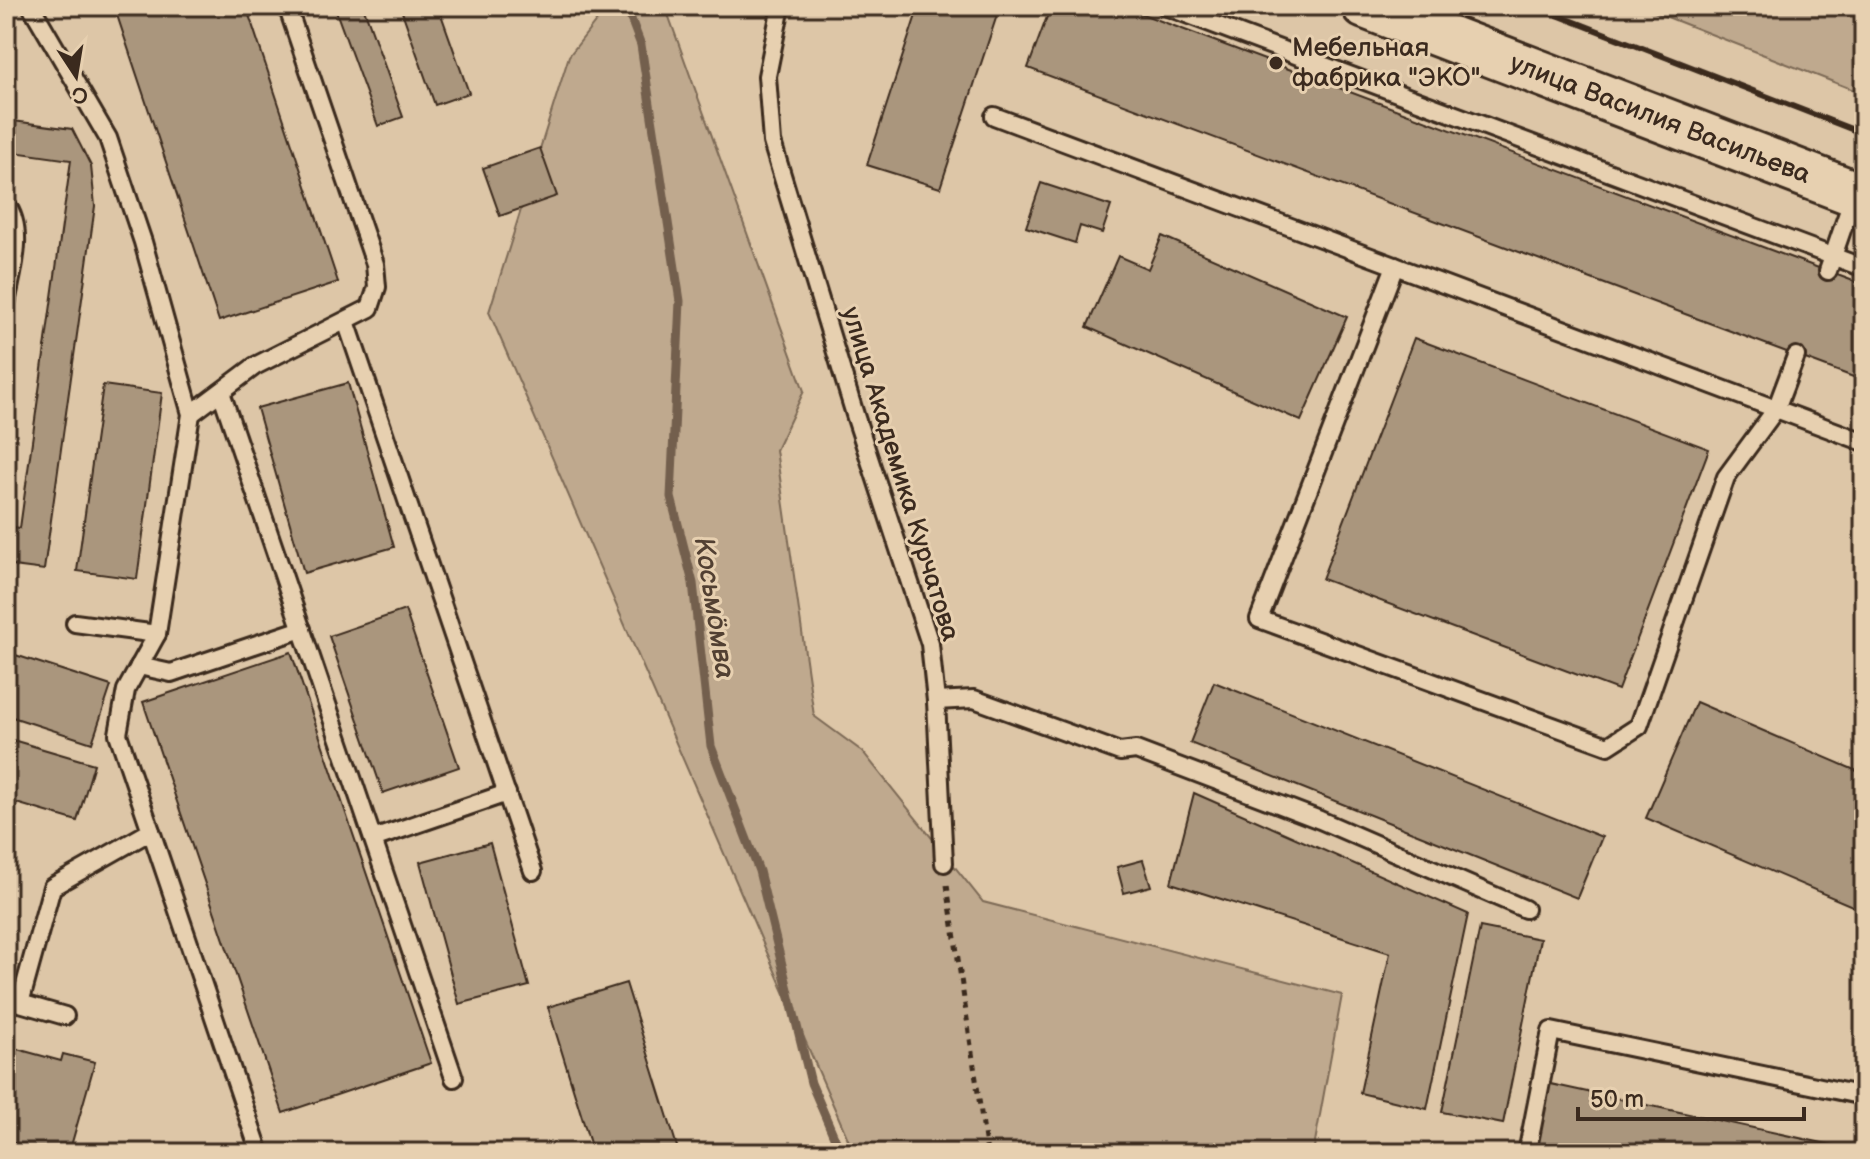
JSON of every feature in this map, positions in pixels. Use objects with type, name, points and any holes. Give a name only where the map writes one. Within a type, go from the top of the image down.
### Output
[{"type":"main road","name":"улица Василия Васильева","points":[[1365,6],[1859,195]]},
{"type":"lane","points":[[31,6],[108,138],[143,242],[191,414],[157,634],[126,690],[118,734],[260,1153]]},
{"type":"lane","points":[[191,414],[255,366],[370,308],[377,287],[375,264],[287,6]]},
{"type":"lane","name":"улица Академика Курчатова","points":[[781,6],[767,76],[772,142],[856,418],[930,644],[944,863]]},
{"type":"lane","points":[[1165,6],[1830,264],[1864,268]]},
{"type":"lane","points":[[994,116],[1864,442]]},
{"type":"lane","points":[[1830,264],[1859,195]]},
{"type":"lane","points":[[6,204],[15,216],[17,231],[6,304]]},
{"type":"lane","points":[[1395,266],[1259,619],[1608,746],[1639,726],[1726,477],[1776,409],[1796,356]]},
{"type":"lane","points":[[346,321],[533,871]]},
{"type":"lane","points":[[221,392],[454,1078]]},
{"type":"lane","points":[[75,623],[157,634]]},
{"type":"lane","points":[[139,666],[171,673],[302,629]]},
{"type":"lane","points":[[936,701],[974,699],[1120,752],[1136,750],[1320,820],[1525,909]]},
{"type":"lane","points":[[373,839],[507,793]]},
{"type":"lane","points":[[65,1016],[13,1002],[52,887],[151,831]]},
{"type":"lane","points":[[1527,1153],[1551,1031],[1864,1096]]},
{"type":"path","points":[[944,863],[987,1153]]},
{"type":"shaded area","points":[[608,6],[665,6],[804,391],[776,450],[814,716],[863,752],[983,902],[1342,995],[1313,1153],[854,1153],[489,312],[569,56]]},
{"type":"shaded area","points":[[1639,6],[1864,6],[1864,94]]},
{"type":"building","points":[[114,6],[246,6],[338,282],[219,321]]},
{"type":"building","points":[[334,6],[363,6],[403,117],[378,126]]},
{"type":"building","points":[[400,6],[438,6],[469,93],[435,105]]},
{"type":"building","points":[[919,6],[1000,6],[940,188],[867,165]]},
{"type":"building","points":[[1051,6],[1121,6],[1864,285],[1864,381],[1028,68]]},
{"type":"building","points":[[6,120],[72,129],[91,166],[95,206],[44,570],[6,565],[6,526],[20,528],[71,160],[6,151]]},
{"type":"building","points":[[540,148],[557,196],[500,216],[483,168]]},
{"type":"building","points":[[1041,183],[1111,206],[1102,233],[1080,226],[1075,243],[1026,227]]},
{"type":"building","points":[[1162,236],[1347,317],[1301,421],[1087,327],[1118,256],[1148,269]]},
{"type":"building","points":[[1414,338],[1709,449],[1618,690],[1322,579]]},
{"type":"building","points":[[348,383],[394,547],[304,573],[257,408]]},
{"type":"building","points":[[103,385],[162,393],[137,579],[77,571]]},
{"type":"building","points":[[405,610],[459,767],[383,793],[329,636]]},
{"type":"building","points":[[6,652],[111,686],[92,743],[6,715]]},
{"type":"building","points":[[291,652],[431,1063],[283,1113],[143,702]]},
{"type":"building","points":[[1214,682],[1602,837],[1577,898],[1190,743]]},
{"type":"building","points":[[1696,702],[1864,774],[1864,911],[1646,818]]},
{"type":"building","points":[[6,738],[94,764],[77,821],[6,800]]},
{"type":"building","points":[[1194,793],[1468,914],[1427,1109],[1360,1093],[1390,953],[1171,883]]},
{"type":"building","points":[[490,843],[529,986],[459,1004],[420,862]]},
{"type":"building","points":[[1143,860],[1151,886],[1124,893],[1117,867]]},
{"type":"building","points":[[1480,927],[1540,939],[1503,1124],[1442,1112]]},
{"type":"building","points":[[626,983],[679,1153],[593,1153],[548,1007]]},
{"type":"building","points":[[6,1046],[61,1061],[63,1054],[95,1062],[69,1153],[35,1153],[36,1149],[6,1141]]},
{"type":"building","points":[[1546,1083],[1864,1152],[1864,1153],[1531,1153]]},
{"type":"waterway","name":"Косьмӧмва","points":[[626,6],[641,45],[680,301],[671,497],[693,583],[711,746],[759,871],[811,1083],[841,1153]]},
{"type":"railway","points":[[1534,6],[1864,134]]},
{"type":"place","name":"Мебельная фабрика \"ЭКО\"","points":[[1276,63]]}]
